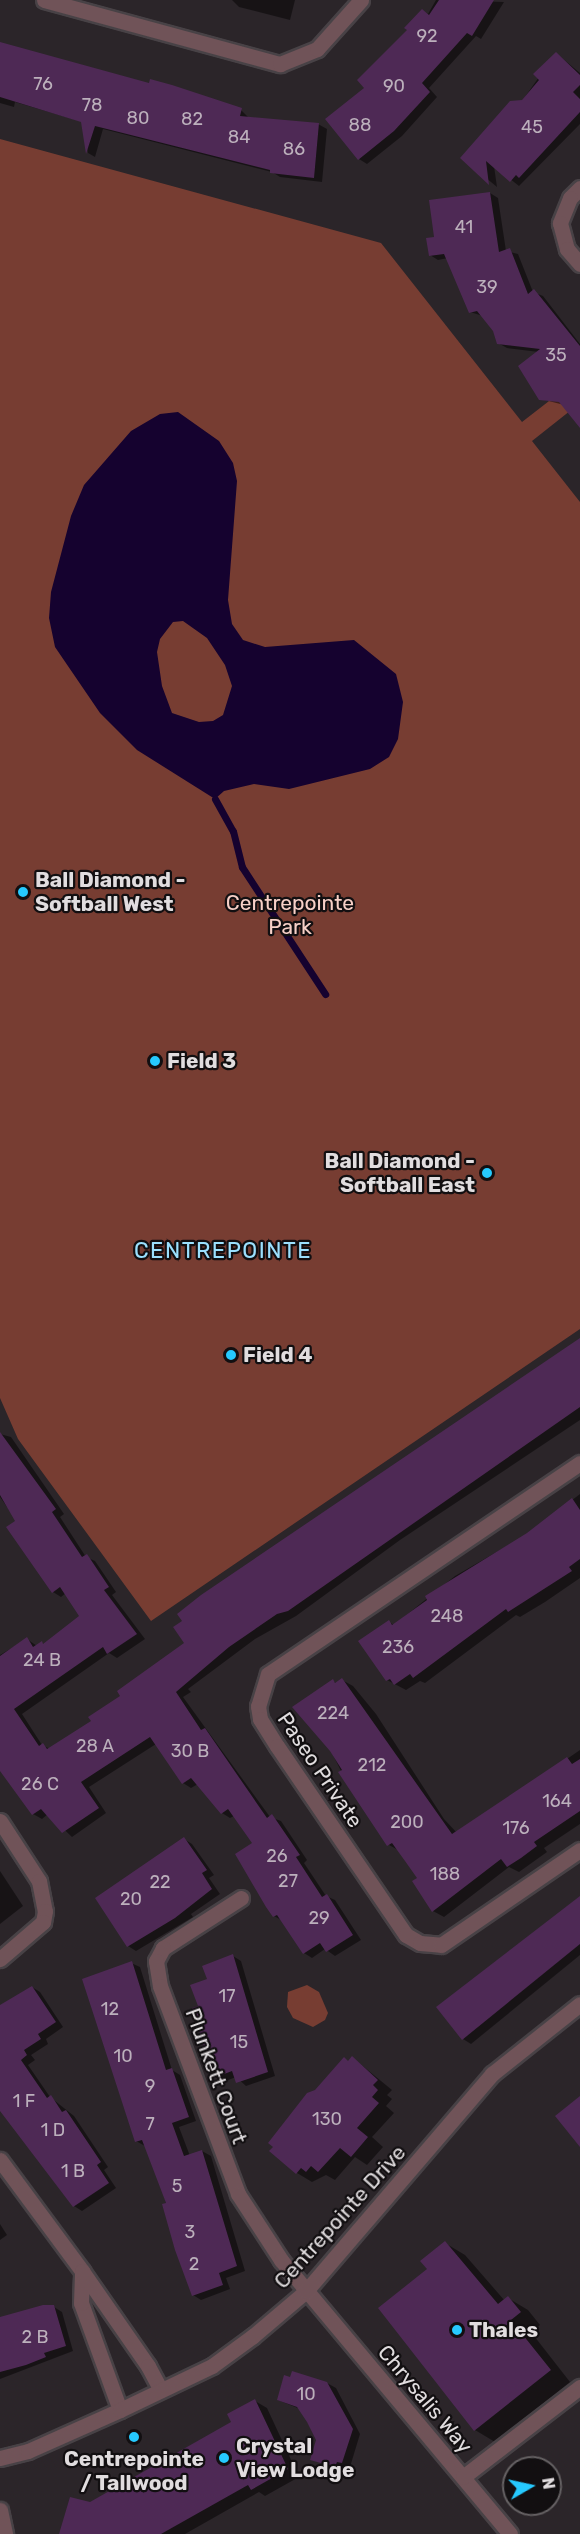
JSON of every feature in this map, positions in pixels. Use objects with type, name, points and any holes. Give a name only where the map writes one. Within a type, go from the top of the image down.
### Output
[{"type":"street","points":[[44,0],[280,64],[317,49],[361,0]]},
{"type":"street","points":[[580,188],[570,198],[560,223],[567,249],[580,264]]},
{"type":"street","name":"Paseo Private","points":[[580,1463],[268,1674],[258,1706],[260,1719],[277,1746],[406,1935],[420,1943],[441,1945],[580,1850]]},
{"type":"street","points":[[0,1821],[39,1881],[45,1911],[43,1922],[0,1959]]},
{"type":"street","name":"Plunkett Court","points":[[241,1898],[163,1948],[156,1961],[158,1977],[238,2194],[252,2221],[306,2291]]},
{"type":"street","name":"Centrepointe Drive","points":[[0,2458],[28,2451],[212,2366],[306,2291],[492,2074],[580,2004]]},
{"type":"street","points":[[0,2160],[82,2271],[161,2390]]},
{"type":"street","points":[[82,2271],[81,2303],[120,2410]]},
{"type":"street","name":"Chrysalis Way","points":[[306,2291],[510,2534]]},
{"type":"street","points":[[463,2477],[580,2387]]},
{"type":"street","points":[[0,2510],[5,2534]]},
{"type":"green space","name":"Centrepointe Park","points":[[0,139],[381,243],[522,422],[580,377],[580,403],[532,441],[580,502],[580,1329],[151,1621],[18,1439],[0,1398]]},
{"type":"green space","points":[[307,1985],[319,1992],[328,2013],[325,2020],[313,2027],[293,2018],[287,2007],[288,1992]]},
{"type":"shaded area","points":[[178,412],[219,441],[233,463],[237,481],[228,600],[232,624],[243,640],[265,647],[354,640],[396,674],[403,702],[398,739],[389,757],[370,769],[289,789],[254,784],[224,791],[215,799],[137,750],[100,713],[55,647],[49,618],[51,592],[71,516],[84,485],[131,431],[160,414]],"holes":[[[183,621],[207,638],[225,665],[232,686],[223,715],[213,721],[199,722],[172,713],[162,686],[157,652],[160,639],[173,622]]]},
{"type":"building","points":[[439,0],[494,0],[472,36],[467,33],[422,83],[430,92],[394,131],[358,160],[325,119],[364,88],[357,80],[407,30],[404,28],[422,9],[429,15]]},
{"type":"building","points":[[0,42],[149,83],[150,79],[172,85],[242,108],[240,116],[319,123],[314,178],[270,173],[270,170],[95,126],[86,154],[81,122],[0,97]]},
{"type":"building","points":[[556,52],[580,75],[580,85],[573,92],[580,99],[580,112],[519,178],[516,175],[510,182],[486,161],[489,185],[460,158],[510,101],[522,100],[539,80],[533,74]]},
{"type":"building","points":[[490,192],[499,252],[510,248],[528,294],[534,289],[580,346],[580,428],[559,402],[539,400],[518,366],[540,349],[497,344],[493,331],[477,311],[469,313],[444,254],[429,256],[426,238],[434,237],[429,200]]},
{"type":"building","points":[[580,1338],[580,1407],[288,1611],[277,1614],[229,1647],[176,1692],[201,1730],[205,1728],[267,1818],[272,1814],[300,1855],[296,1857],[322,1897],[327,1894],[353,1935],[326,1952],[320,1943],[303,1954],[277,1915],[273,1917],[266,1907],[235,1854],[252,1843],[228,1809],[221,1814],[191,1778],[182,1784],[150,1737],[81,1782],[99,1808],[62,1833],[41,1809],[32,1815],[0,1771],[0,1656],[27,1637],[33,1647],[42,1641],[43,1644],[79,1616],[60,1587],[52,1593],[6,1527],[15,1521],[0,1495],[0,1432],[56,1509],[52,1512],[82,1557],[87,1554],[109,1587],[104,1590],[137,1634],[107,1654],[103,1647],[14,1709],[39,1746],[43,1743],[47,1749],[91,1721],[88,1717],[120,1696],[117,1691],[184,1643],[173,1627],[182,1621],[177,1614],[201,1595]]},
{"type":"building","points":[[572,1498],[580,1510],[580,1559],[569,1567],[572,1571],[508,1612],[506,1609],[413,1678],[410,1674],[394,1685],[390,1679],[386,1681],[358,1641],[389,1620],[392,1625],[427,1600],[425,1596],[527,1533]]},
{"type":"building","points":[[342,1678],[452,1834],[567,1757],[572,1764],[580,1759],[580,1811],[534,1842],[537,1846],[521,1858],[507,1867],[501,1859],[432,1912],[412,1881],[417,1878],[392,1843],[387,1846],[338,1772],[342,1770],[330,1751],[292,1707],[333,1679],[335,1683]]},
{"type":"building","points":[[184,1837],[207,1870],[202,1873],[212,1889],[175,1918],[127,1947],[95,1898]]},
{"type":"building","points":[[580,1896],[580,1944],[462,2040],[436,2007]]},
{"type":"building","points":[[233,1954],[268,2072],[236,2083],[232,2071],[214,2078],[192,2008],[198,2006],[190,1985],[207,1979],[202,1966]]},
{"type":"building","points":[[132,1961],[166,2070],[172,2068],[189,2117],[172,2123],[184,2156],[202,2150],[237,2266],[219,2273],[223,2285],[192,2296],[175,2250],[162,2204],[166,2203],[142,2140],[135,2142],[82,1979]]},
{"type":"building","points":[[32,1986],[56,2022],[38,2034],[41,2039],[24,2050],[27,2055],[21,2060],[47,2098],[51,2095],[62,2112],[66,2110],[101,2162],[97,2165],[109,2183],[73,2207],[0,2111],[0,2005]]},
{"type":"building","points":[[352,2056],[378,2080],[373,2085],[378,2090],[372,2097],[379,2103],[357,2128],[368,2137],[351,2157],[340,2148],[318,2172],[311,2166],[306,2172],[301,2168],[296,2174],[269,2151],[273,2147],[268,2143],[307,2093],[315,2090],[344,2057],[348,2061]]},
{"type":"building","points":[[580,2096],[580,2147],[555,2116]]},
{"type":"building","name":"Thales","points":[[445,2241],[498,2304],[508,2296],[521,2312],[511,2320],[551,2370],[474,2431],[378,2308],[427,2269],[420,2261]]},
{"type":"building","points":[[43,2305],[54,2305],[66,2346],[44,2353],[46,2357],[26,2365],[0,2372],[0,2317]]},
{"type":"building","points":[[292,2371],[327,2382],[353,2429],[342,2463],[337,2462],[335,2467],[310,2460],[316,2440],[307,2422],[297,2407],[277,2400],[284,2375],[290,2377]]},
{"type":"building","name":"Crystal View Lodge","points":[[255,2399],[288,2469],[251,2490],[248,2485],[161,2534],[59,2534],[70,2497],[90,2502],[231,2422],[227,2414]]},
{"type":"waterway","points":[[215,799],[233,831],[242,867],[325,994]]},
{"type":"place","name":"Ball Diamond - Softball West","points":[[23,892]]},
{"type":"place","name":"Field 3","points":[[155,1061]]},
{"type":"place","name":"Ball Diamond - Softball East","points":[[487,1173]]},
{"type":"place","name":"Field 4","points":[[231,1355]]},
{"type":"place","name":"Thales","points":[[457,2330]]},
{"type":"place","name":"Centrepointe / Tallwood","points":[[134,2437]]},
{"type":"place","name":"Crystal View Lodge","points":[[224,2458]]},
{"type":"district","name":"CENTREPOINTE","points":[[223,1251]]}]
